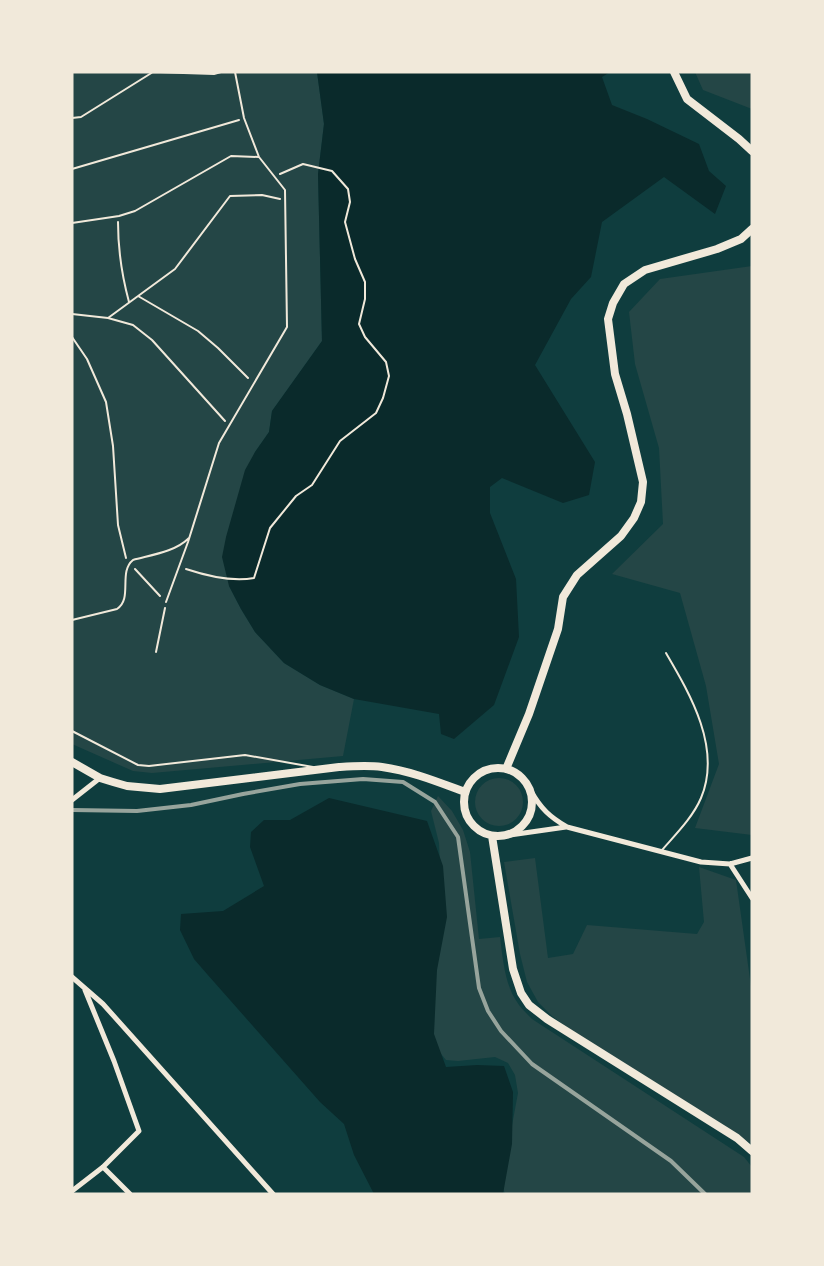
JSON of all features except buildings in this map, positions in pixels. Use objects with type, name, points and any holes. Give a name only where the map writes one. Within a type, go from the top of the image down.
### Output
[{"type":"main road","points":[[674,72],[687,99],[752,151]]},
{"type":"main road","points":[[506,769],[529,714],[558,629],[563,597],[577,575],[621,536],[634,519],[641,502],[643,482],[615,374],[608,319],[613,303],[624,284],[645,270],[717,249],[741,239],[752,229]]},
{"type":"main road","points":[[72,762],[100,778],[127,786],[160,789],[355,766],[382,767],[427,778],[465,792]]},
{"type":"main road","points":[[489,769],[506,769],[521,777],[531,791],[533,799],[530,816],[525,824],[510,835],[492,836],[477,830],[466,817],[463,801],[465,792],[474,777],[481,772],[489,769]]},
{"type":"main road","points":[[492,836],[513,969],[521,993],[530,1005],[546,1019],[737,1138],[752,1151]]},
{"type":"street","points":[[72,800],[100,778]]},
{"type":"street","points":[[531,791],[543,810],[567,827],[701,862],[730,864],[752,858]]},
{"type":"street","points":[[510,835],[567,827]]},
{"type":"street","points":[[730,864],[752,898]]},
{"type":"street","points":[[72,977],[103,1004],[273,1194]]},
{"type":"street","points":[[72,1191],[103,1167],[139,1131],[85,989]]},
{"type":"street","points":[[103,1167],[130,1194]]},
{"type":"lane","points":[[72,118],[81,117],[153,72],[214,74],[221,72]]},
{"type":"lane","points":[[166,602],[190,536],[219,443],[288,327],[285,190],[259,157],[244,118],[235,72]]},
{"type":"lane","points":[[72,223],[119,216],[135,211],[231,156],[259,157]]},
{"type":"lane","points":[[72,620],[117,609],[124,601],[129,563],[173,548],[190,536]]},
{"type":"lane","points":[[660,852],[695,809],[702,796],[707,761],[705,740],[695,706],[666,652]]},
{"type":"lane","points":[[72,731],[138,765],[149,766],[245,755],[325,769]]},
{"type":"path","points":[[72,169],[244,118]]},
{"type":"path","points":[[179,566],[204,574],[243,580],[254,578],[270,528],[296,496],[312,485],[340,441],[376,413],[389,376],[386,362],[366,337],[359,324],[365,299],[365,282],[354,259],[345,222],[351,202],[348,189],[332,171],[303,164],[274,176]]},
{"type":"path","points":[[108,318],[176,269],[230,196],[262,195],[285,200]]},
{"type":"path","points":[[119,216],[118,238],[129,302]]},
{"type":"path","points":[[138,296],[198,331],[254,383]]},
{"type":"path","points":[[72,314],[108,318],[133,325],[152,340],[229,425]]},
{"type":"path","points":[[72,337],[87,359],[106,402],[113,446],[118,525],[126,557],[166,602],[156,652]]},
{"type":"shaded area","points":[[72,72],[317,72],[324,124],[318,174],[322,341],[272,411],[269,432],[255,452],[229,586],[255,632],[284,663],[320,685],[354,699],[343,756],[152,773],[133,771],[72,744]]},
{"type":"shaded area","points":[[317,72],[610,72],[602,77],[612,105],[699,144],[709,171],[726,186],[715,214],[664,177],[602,222],[591,277],[571,299],[535,365],[595,462],[589,495],[563,503],[502,478],[490,487],[490,513],[516,579],[519,637],[494,705],[454,739],[441,734],[439,714],[354,699],[320,685],[284,663],[255,632],[241,609],[229,586],[222,557],[245,470],[269,432],[272,411],[322,341],[318,174],[324,124]]},
{"type":"shaded area","points":[[695,72],[752,72],[752,109],[703,90]]},
{"type":"shaded area","points":[[752,266],[752,835],[695,828],[719,764],[706,686],[680,593],[612,574],[663,524],[659,448],[635,364],[629,312],[660,279]]},
{"type":"shaded area","points":[[499,778],[516,785],[523,802],[516,819],[499,826],[482,819],[475,802],[482,785]]},
{"type":"shaded area","points":[[438,796],[452,811],[463,830],[470,852],[479,939],[500,937],[508,982],[519,1005],[532,1019],[744,1157],[752,1167],[752,1194],[505,1194],[502,1184],[503,1174],[518,1093],[515,1075],[508,1063],[495,1057],[446,1060],[433,1044],[432,1017],[442,905],[439,843],[431,811]]},
{"type":"shaded area","points":[[329,798],[427,821],[443,866],[447,917],[437,970],[434,1034],[446,1067],[504,1066],[513,1092],[512,1144],[503,1194],[374,1194],[354,1155],[344,1124],[320,1102],[194,959],[180,930],[181,914],[223,911],[264,886],[250,847],[251,832],[264,820],[290,820]]},
{"type":"shaded area","points":[[535,858],[548,958],[573,954],[587,925],[697,934],[704,922],[699,867],[736,880],[752,993],[752,1144],[580,1037],[538,1002],[527,982],[520,954],[504,862]]},
{"type":"railway","points":[[72,810],[137,811],[191,805],[300,784],[363,779],[403,782],[435,802],[458,837],[479,988],[488,1011],[501,1031],[532,1064],[671,1161],[705,1194]]}]
